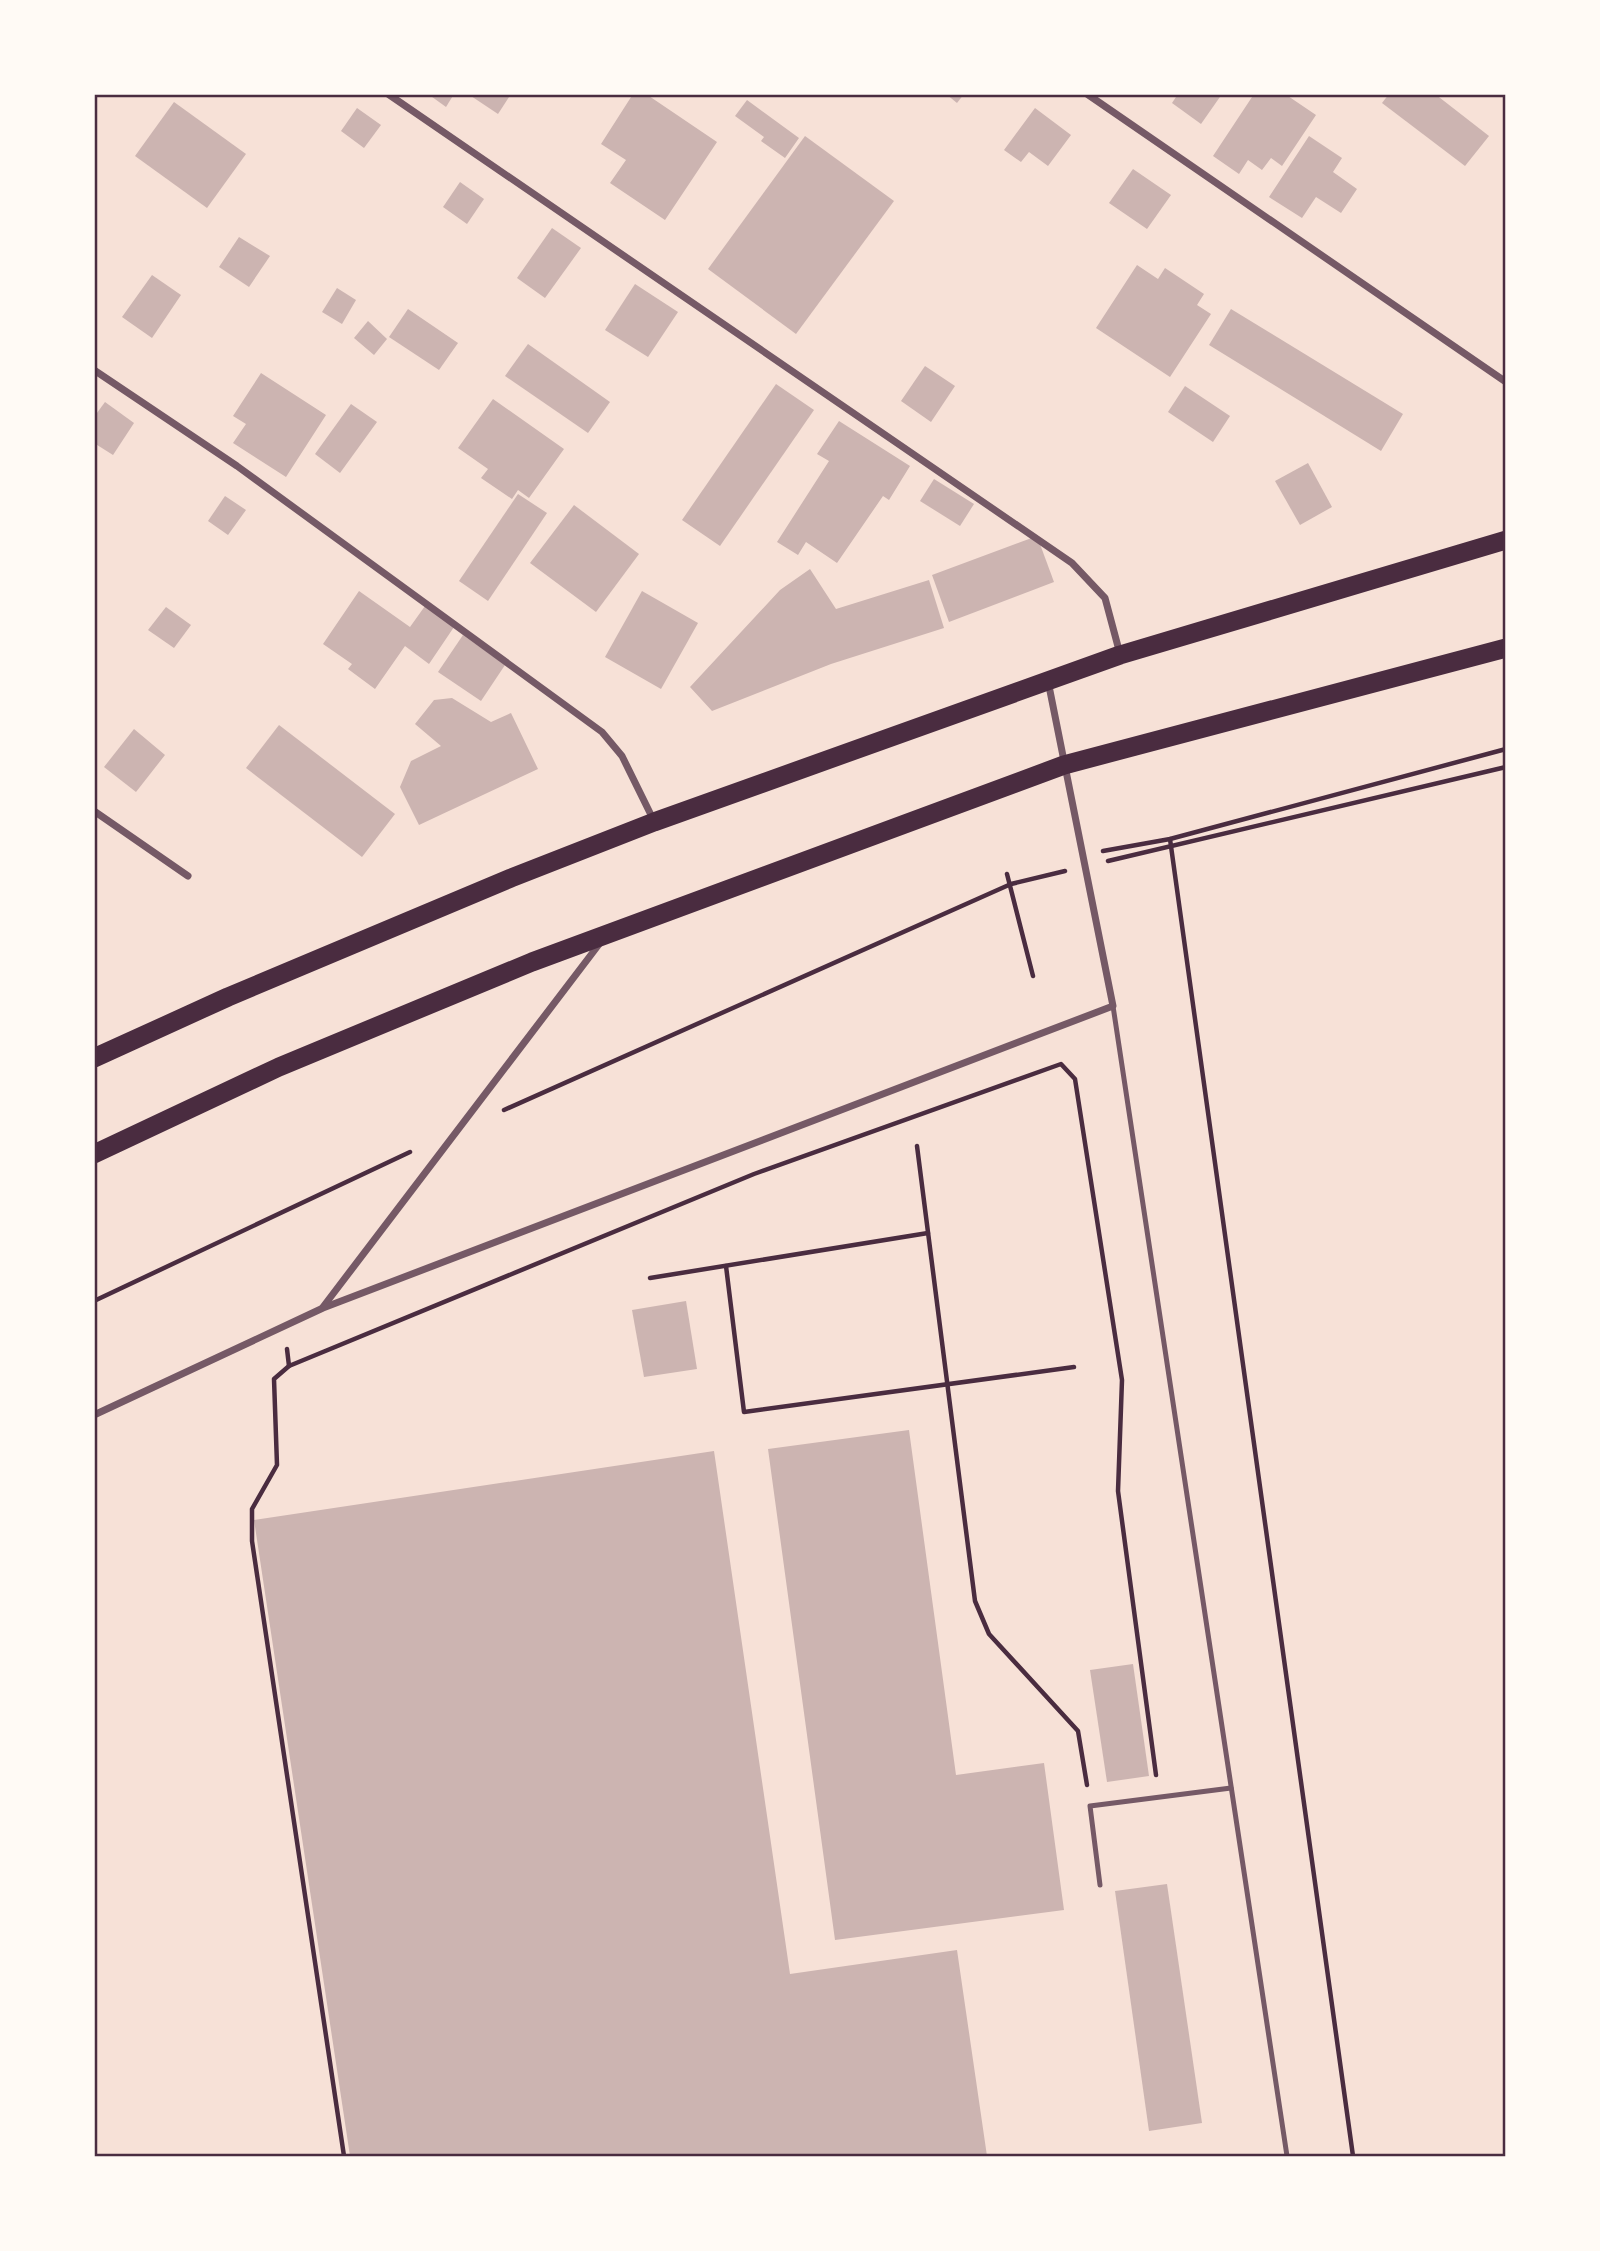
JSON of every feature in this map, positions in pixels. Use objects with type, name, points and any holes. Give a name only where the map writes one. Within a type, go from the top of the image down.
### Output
[{"type":"highway","points":[[94,1058],[498,883],[654,822],[1120,654],[1506,540]]},
{"type":"highway","points":[[94,1154],[279,1067],[607,934],[1064,765],[1506,649]]},
{"type":"street","points":[[388,94],[1072,563],[1105,598],[1120,654]]},
{"type":"street","points":[[1087,94],[1506,382]]},
{"type":"street","points":[[94,370],[237,466],[602,732],[622,757],[654,822]]},
{"type":"street","points":[[94,1415],[323,1308],[1113,1006],[1048,680]]},
{"type":"street","points":[[94,811],[188,876]]},
{"type":"street","points":[[323,1308],[607,934]]},
{"type":"lane","points":[[1113,1006],[1287,2157]]},
{"type":"lane","points":[[1100,1885],[1090,1806],[1231,1788]]},
{"type":"path","points":[[1082,855],[1170,839],[1506,749]]},
{"type":"path","points":[[1143,854],[1506,767]]},
{"type":"path","points":[[1170,839],[1353,2157]]},
{"type":"path","points":[[1007,873],[1033,976]]},
{"type":"path","points":[[499,1112],[1011,884],[1055,873]]},
{"type":"path","points":[[344,2157],[252,1541],[252,1509],[277,1465],[274,1379],[289,1366],[754,1174],[1062,1064],[1075,1079],[1122,1380],[1118,1491],[1159,1797]]},
{"type":"path","points":[[917,1146],[975,1601],[989,1634],[1078,1731],[1090,1806]]},
{"type":"path","points":[[94,1301],[419,1148]]},
{"type":"path","points":[[650,1278],[928,1233]]},
{"type":"path","points":[[726,1266],[744,1412],[1074,1367]]},
{"type":"path","points":[[286,1341],[289,1366]]},
{"type":"building","points":[[428,94],[454,94],[446,107]]},
{"type":"building","points":[[468,94],[511,94],[498,114]]},
{"type":"building","points":[[633,94],[646,94],[717,142],[665,220],[610,183],[626,160],[601,144]]},
{"type":"building","points":[[946,94],[964,94],[957,103]]},
{"type":"building","points":[[1178,94],[1222,94],[1201,124],[1172,103]]},
{"type":"building","points":[[1254,94],[1285,94],[1316,115],[1282,166],[1271,158],[1262,170],[1248,160],[1239,174],[1213,156]]},
{"type":"building","points":[[1389,94],[1435,94],[1489,136],[1465,166],[1382,103]]},
{"type":"building","points":[[747,100],[799,138],[785,158],[761,141],[764,137],[735,116]]},
{"type":"building","points":[[174,102],[246,154],[207,208],[135,156]]},
{"type":"building","points":[[357,108],[381,125],[364,148],[341,131]]},
{"type":"building","points":[[1035,108],[1071,135],[1048,166],[1029,152],[1021,162],[1004,150]]},
{"type":"building","points":[[805,136],[894,201],[796,334],[708,269]]},
{"type":"building","points":[[1309,136],[1342,158],[1333,172],[1357,189],[1341,213],[1316,197],[1302,218],[1269,197]]},
{"type":"building","points":[[1133,169],[1171,195],[1147,229],[1109,203]]},
{"type":"building","points":[[460,182],[484,199],[467,224],[443,207]]},
{"type":"building","points":[[552,228],[581,248],[545,298],[517,278]]},
{"type":"building","points":[[239,237],[270,256],[249,287],[219,267]]},
{"type":"building","points":[[1137,265],[1158,279],[1165,268],[1204,294],[1197,305],[1211,314],[1170,377],[1096,328]]},
{"type":"building","points":[[152,275],[181,295],[152,338],[122,317]]},
{"type":"building","points":[[635,284],[678,312],[648,357],[605,330]]},
{"type":"building","points":[[337,288],[356,300],[342,324],[322,312]]},
{"type":"building","points":[[408,309],[458,343],[439,370],[389,337]]},
{"type":"building","points":[[1231,309],[1403,414],[1381,451],[1209,345]]},
{"type":"building","points":[[368,321],[387,339],[374,355],[354,338]]},
{"type":"building","points":[[528,344],[610,402],[588,433],[505,376]]},
{"type":"building","points":[[925,366],[955,386],[931,422],[901,401]]},
{"type":"building","points":[[261,373],[326,415],[286,477],[233,443],[246,424],[233,416]]},
{"type":"building","points":[[776,384],[814,410],[720,546],[682,520]]},
{"type":"building","points":[[1185,386],[1230,416],[1213,442],[1168,412]]},
{"type":"building","points":[[493,399],[564,449],[529,498],[518,490],[512,499],[481,478],[488,469],[458,448]]},
{"type":"building","points":[[105,402],[134,423],[113,455],[94,443],[94,417]]},
{"type":"building","points":[[351,404],[377,422],[340,473],[315,454]]},
{"type":"building","points":[[839,421],[910,466],[889,500],[883,496],[837,563],[806,542],[798,555],[777,542],[829,461],[817,454]]},
{"type":"building","points":[[1308,463],[1332,507],[1300,525],[1275,481]]},
{"type":"building","points":[[934,479],[974,504],[960,526],[920,501]]},
{"type":"building","points":[[518,494],[547,513],[488,601],[459,581]]},
{"type":"building","points":[[225,496],[246,510],[228,535],[208,521]]},
{"type":"building","points":[[574,505],[639,554],[596,612],[530,563]]},
{"type":"building","points":[[1037,536],[1054,582],[949,622],[932,575]]},
{"type":"building","points":[[810,569],[836,609],[929,580],[944,628],[831,664],[712,711],[690,687],[780,590]]},
{"type":"building","points":[[359,591],[410,627],[425,606],[454,627],[429,664],[405,646],[375,689],[348,669],[352,664],[323,644]]},
{"type":"building","points":[[642,591],[698,623],[661,689],[605,657]]},
{"type":"building","points":[[166,607],[191,625],[174,648],[148,630]]},
{"type":"building","points":[[463,635],[505,665],[481,701],[438,672]]},
{"type":"building","points":[[452,698],[491,722],[511,713],[538,769],[419,825],[400,787],[411,761],[441,746],[415,724],[434,700]]},
{"type":"building","points":[[279,725],[395,814],[362,857],[246,768]]},
{"type":"building","points":[[134,729],[165,755],[136,792],[104,767]]},
{"type":"building","points":[[686,1301],[697,1369],[644,1377],[632,1310]]},
{"type":"building","points":[[909,1430],[956,1775],[1044,1763],[1064,1910],[835,1940],[768,1449]]},
{"type":"building","points":[[714,1451],[790,1974],[957,1950],[987,2156],[350,2156],[254,1520]]},
{"type":"building","points":[[1133,1664],[1149,1776],[1107,1782],[1090,1670]]},
{"type":"building","points":[[1167,1884],[1202,2123],[1149,2131],[1115,1891]]}]
